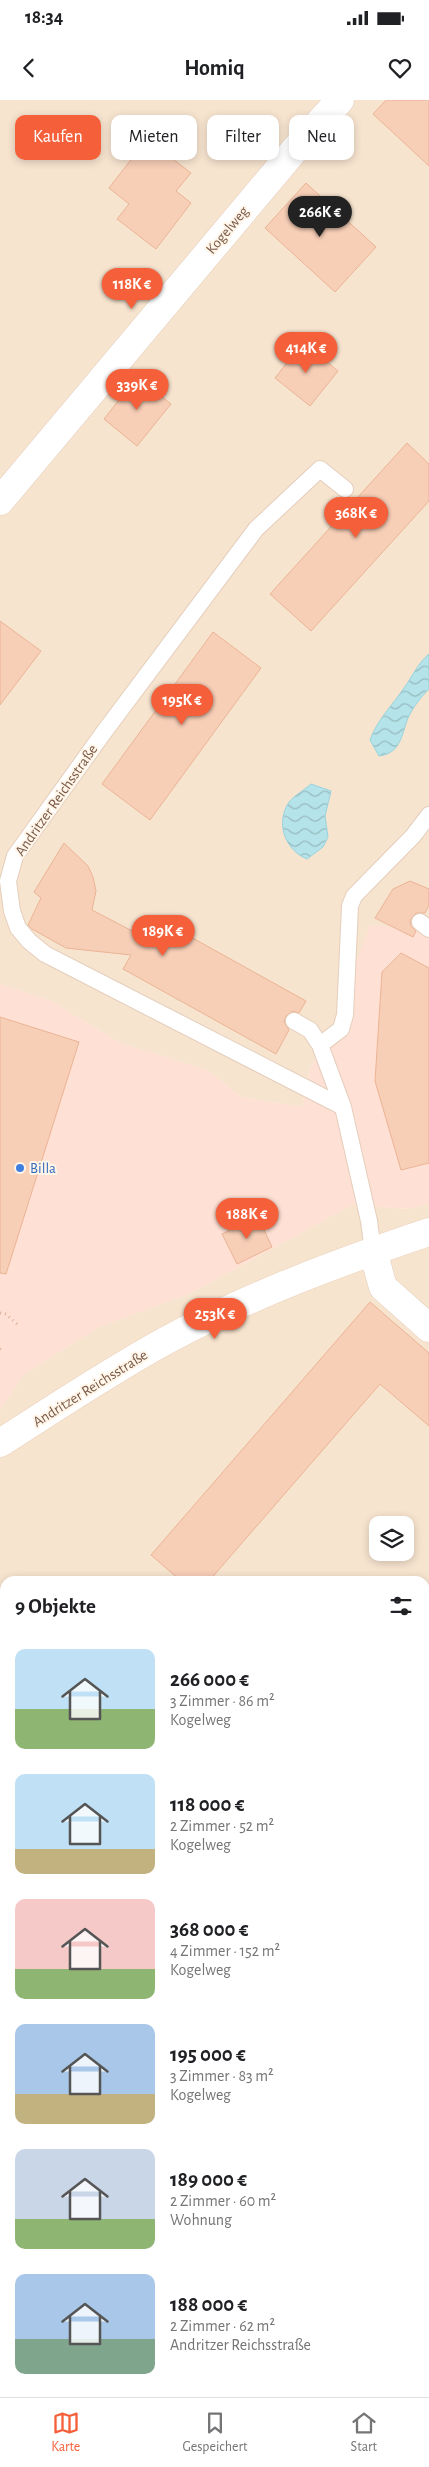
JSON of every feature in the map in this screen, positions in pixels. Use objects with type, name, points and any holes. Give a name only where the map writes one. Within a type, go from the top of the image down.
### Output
[{"type":"street","name":"Kogelweg","points":[[0,501],[296,147],[340,100]]},
{"type":"street","name":"Andritzer Reichsstraße","points":[[0,1443],[166,1340],[310,1272],[429,1232]]},
{"type":"street","points":[[373,1250],[383,1287],[429,1328]]},
{"type":"lane","name":"Andritzer Reichsstraße","points":[[343,1107],[45,954],[28,941],[18,928],[12,911],[8,881],[15,856],[43,816],[256,529],[320,469],[344,490]]},
{"type":"lane","points":[[320,1045],[342,1029],[345,1015],[350,906],[354,896],[413,836],[429,815]]},
{"type":"lane","points":[[294,1021],[310,1030],[320,1045],[343,1107],[369,1221],[373,1250]]},
{"type":"path","points":[[0,1313],[6,1314],[18,1325]]},
{"type":"shaded area","points":[[0,100],[429,100],[429,929],[335,1021],[310,1069],[302,1107],[241,1097],[207,1070],[120,1043],[51,1001],[0,984]]},
{"type":"shaded area","points":[[370,925],[429,929],[429,1203],[410,1209],[352,1205],[191,1293],[99,1327],[23,1375],[0,1410],[0,984],[51,1001],[120,1043],[207,1070],[241,1097],[302,1107],[310,1069],[335,1021]]},
{"type":"shaded area","points":[[429,1203],[429,1576],[0,1576],[0,1410],[23,1375],[99,1327],[191,1293],[352,1205],[410,1209]]},
{"type":"water","points":[[429,654],[429,689],[417,702],[410,714],[399,743],[392,751],[379,756],[370,740],[373,733],[418,666]]},
{"type":"water","points":[[311,784],[331,791],[325,816],[328,837],[323,847],[307,859],[299,855],[288,843],[284,835],[283,818],[289,802]]},
{"type":"building","points":[[386,100],[429,100],[429,166],[373,114]]},
{"type":"building","points":[[131,160],[174,160],[191,173],[176,191],[191,203],[156,249],[117,219],[129,204],[109,188]]},
{"type":"building","points":[[306,183],[376,247],[335,292],[265,228]]},
{"type":"building","points":[[303,342],[338,371],[310,406],[275,378]]},
{"type":"building","points":[[137,377],[171,404],[137,446],[104,419]]},
{"type":"building","points":[[407,443],[429,464],[429,501],[311,631],[270,594]]},
{"type":"building","points":[[0,621],[41,651],[0,705]]},
{"type":"building","points":[[213,632],[261,668],[150,820],[102,784]]},
{"type":"building","points":[[64,843],[88,866],[93,877],[96,891],[92,910],[142,936],[153,916],[306,1001],[299,1013],[293,1011],[286,1016],[284,1022],[289,1030],[276,1054],[123,969],[131,955],[66,948],[32,929],[28,925],[41,898],[34,892]]},
{"type":"building","points":[[410,881],[429,889],[429,905],[425,913],[416,913],[410,920],[411,926],[416,931],[413,937],[375,918],[393,889]]},
{"type":"building","points":[[401,953],[429,968],[429,1163],[401,1170],[375,1081],[382,972]]},
{"type":"building","name":"Billa","points":[[0,1017],[79,1042],[6,1274],[0,1273]]},
{"type":"building","points":[[258,1217],[272,1247],[237,1264],[222,1234]]},
{"type":"building","points":[[370,1302],[429,1353],[429,1426],[380,1384],[213,1576],[175,1576],[151,1555]]},
{"type":"place","name":"Billa","points":[[20,1168]]}]
